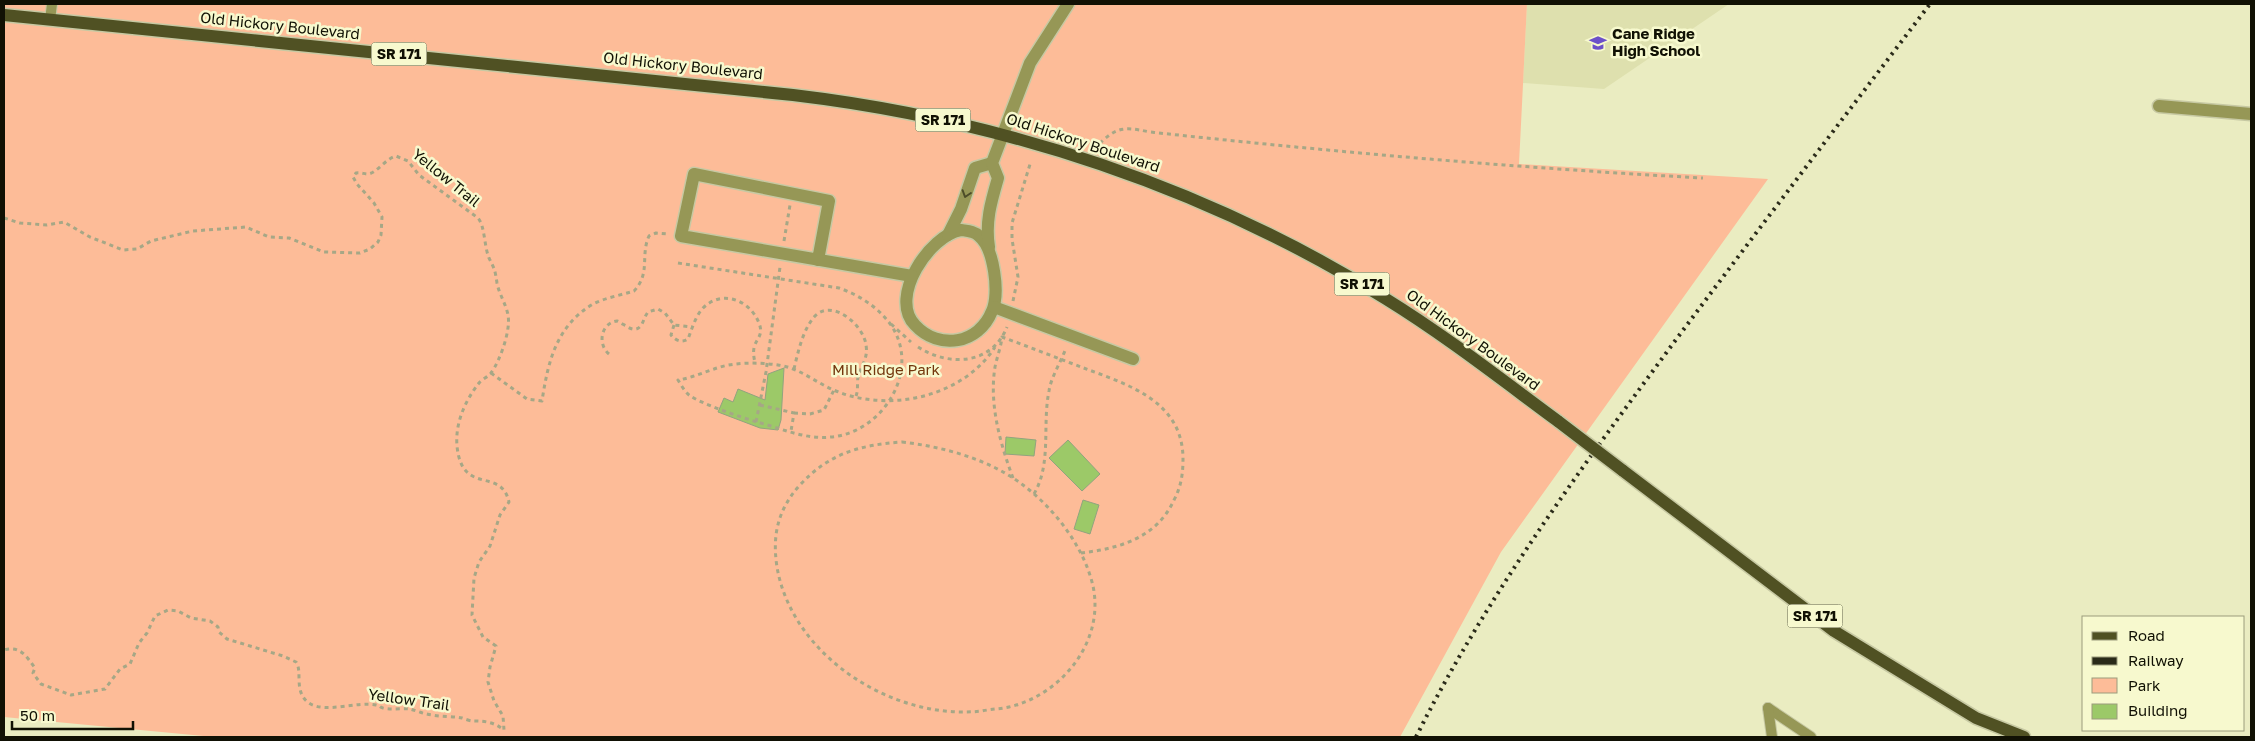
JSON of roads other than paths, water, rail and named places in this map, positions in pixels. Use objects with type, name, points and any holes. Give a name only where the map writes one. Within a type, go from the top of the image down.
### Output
[{"type":"main road","name":"Old Hickory Boulevard","points":[[4,15],[527,66],[793,95],[901,111],[1002,134],[1126,172],[1192,199],[1338,270],[1426,324],[1559,422],[1834,631],[1976,718],[2024,737]]},
{"type":"street","points":[[992,163],[975,168],[961,210],[948,235],[935,247],[912,276],[906,290],[909,316],[916,327],[938,340],[953,342],[975,335],[988,320],[994,307],[995,287],[986,232],[988,214],[998,178],[992,163],[1030,63],[1043,40],[1068,4]]},
{"type":"street","points":[[2158,106],[2251,114]]},
{"type":"street","points":[[818,260],[829,200],[694,174],[681,236],[782,254],[912,276]]},
{"type":"street","points":[[948,235],[961,230],[973,232],[984,240],[990,250]]},
{"type":"street","points":[[994,307],[1133,359]]},
{"type":"lane","points":[[50,20],[52,4]]},
{"type":"lane","points":[[1772,737],[1768,708],[1811,737]]},
{"type":"railway","points":[[1416,737],[1472,634],[1569,487],[1672,345],[1930,4]]},
{"type":"place","name":"Cane Ridge High School","points":[[1598,43]]},
{"type":"park label","name":"Mill Ridge Park","points":[[886,370]]}]
